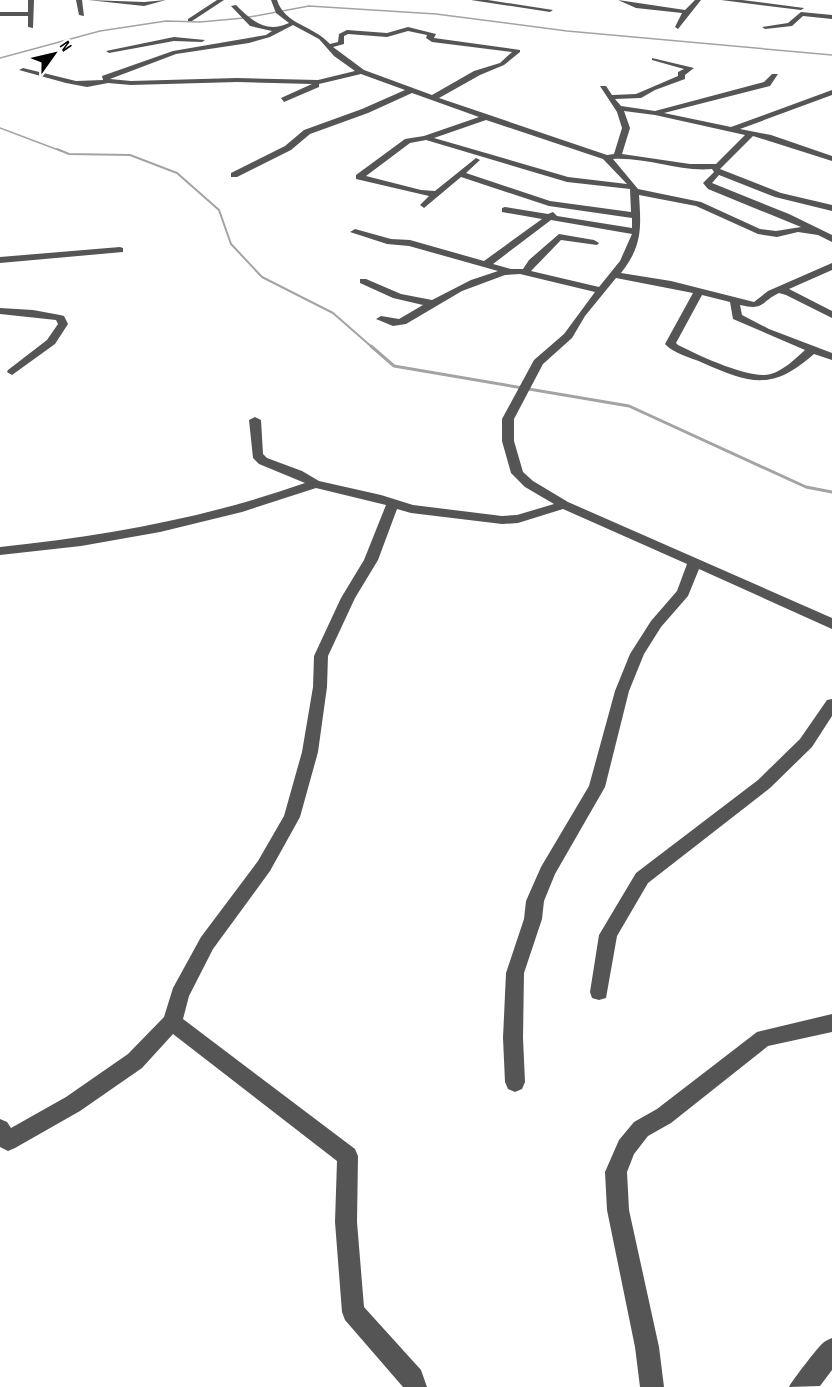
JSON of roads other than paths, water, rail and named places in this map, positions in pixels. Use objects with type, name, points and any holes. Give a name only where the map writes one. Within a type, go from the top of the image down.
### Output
[{"type":"street","points":[[31,27],[30,0],[38,0]]},
{"type":"street","points":[[79,0],[82,15]]},
{"type":"street","points":[[91,0],[144,4],[163,0]]},
{"type":"street","points":[[190,20],[221,0]]},
{"type":"street","points":[[274,0],[278,12],[321,38],[344,61],[361,72],[410,91],[611,157],[718,169],[778,195],[832,208]]},
{"type":"street","points":[[474,0],[550,10]]},
{"type":"street","points":[[621,0],[636,6],[686,12]]},
{"type":"street","points":[[678,27],[686,12],[698,0]]},
{"type":"street","points":[[724,0],[755,2],[832,17]]},
{"type":"street","points":[[765,27],[790,25],[810,3]]},
{"type":"street","points":[[541,16],[556,5]]},
{"type":"street","points":[[234,6],[252,26],[263,30]]},
{"type":"street","points":[[0,14],[31,14]]},
{"type":"street","points":[[108,81],[105,78],[175,52],[249,41],[295,22]]},
{"type":"street","points":[[109,51],[174,39],[237,38],[263,30],[281,29]]},
{"type":"street","points":[[328,46],[342,43],[341,35],[347,32],[387,35],[408,29],[434,35],[428,37],[432,40],[518,51],[502,64],[448,88],[433,98]]},
{"type":"street","points":[[610,97],[638,96],[682,77],[681,74],[690,68],[654,58]]},
{"type":"street","points":[[23,70],[85,84],[100,84],[108,81],[131,83],[237,80],[324,81]]},
{"type":"street","points":[[284,99],[324,81],[361,72]]},
{"type":"street","points":[[656,112],[767,84],[775,76]]},
{"type":"street","points":[[603,88],[621,112],[626,128],[611,157]]},
{"type":"street","points":[[234,175],[288,148],[307,132],[365,111],[410,91]]},
{"type":"street","points":[[732,129],[832,92]]},
{"type":"street","points":[[617,108],[656,112],[732,129],[788,143],[832,159]]},
{"type":"street","points":[[436,194],[421,193],[358,177],[408,141],[426,138],[486,117]]},
{"type":"street","points":[[751,134],[707,183],[711,187],[786,216],[832,239]]},
{"type":"street","points":[[426,138],[567,179],[634,189],[698,204],[758,231],[777,234],[783,231],[798,230],[816,233]]},
{"type":"street","points":[[611,157],[634,189],[638,232],[616,273],[568,336],[538,362],[508,419],[508,441],[517,473],[529,484],[564,505],[832,624]]},
{"type":"street","points":[[424,205],[476,160]]},
{"type":"street","points":[[459,174],[549,203],[637,216]]},
{"type":"street","points":[[486,264],[564,205]]},
{"type":"street","points":[[505,210],[638,232]]},
{"type":"street","points":[[355,232],[390,242],[410,243],[508,271],[601,290]]},
{"type":"street","points":[[525,273],[532,262],[545,253],[559,237],[594,243]]},
{"type":"street","points":[[0,260],[120,250]]},
{"type":"street","points":[[616,273],[632,279],[699,291],[745,304],[760,304],[777,290],[832,266]]},
{"type":"street","points":[[381,319],[398,324],[457,291],[508,271]]},
{"type":"street","points":[[818,273],[832,279]]},
{"type":"street","points":[[363,281],[383,291],[413,301],[434,303]]},
{"type":"street","points":[[777,290],[789,292],[832,315]]},
{"type":"street","points":[[699,291],[670,344],[682,352],[700,357],[738,376],[754,380],[777,375],[813,349]]},
{"type":"street","points":[[735,301],[737,317],[765,331],[832,357]]},
{"type":"street","points":[[0,311],[33,313],[60,318],[63,324],[51,342],[12,372]]},
{"type":"street","points":[[255,420],[257,455],[263,462],[298,474],[315,484],[411,508],[502,520],[518,519],[564,505]]},
{"type":"street","points":[[0,551],[84,543],[214,518],[271,501],[315,484]]},
{"type":"street","points":[[3,1138],[73,1104],[135,1061],[172,1022],[180,994],[207,943],[264,866],[292,817],[310,752],[320,687],[321,656],[348,598],[371,560],[393,504]]},
{"type":"street","points":[[515,1082],[513,1038],[515,973],[533,919],[535,901],[547,872],[597,787],[622,691],[637,654],[656,624],[683,593],[695,562]]},
{"type":"street","points":[[599,992],[608,935],[642,878],[764,784],[806,743],[832,704]]},
{"type":"street","points":[[172,1022],[348,1156],[346,1222],[353,1312],[413,1378],[415,1387]]},
{"type":"street","points":[[652,1387],[647,1347],[618,1210],[616,1172],[626,1147],[642,1129],[664,1116],[764,1038],[800,1032],[832,1023]]},
{"type":"street","points":[[801,1387],[812,1378],[832,1350]]},
{"type":"waterway","points":[[0,58],[100,31],[166,21],[200,22],[244,18],[309,6],[436,14],[567,31],[832,55]]},
{"type":"waterway","points":[[0,128],[61,151]]},
{"type":"waterway","points":[[57,149],[69,154],[130,155],[177,173],[219,210],[231,244],[262,277],[333,313],[373,348]]},
{"type":"waterway","points":[[371,346],[394,366],[629,406],[806,487],[832,492]]}]
